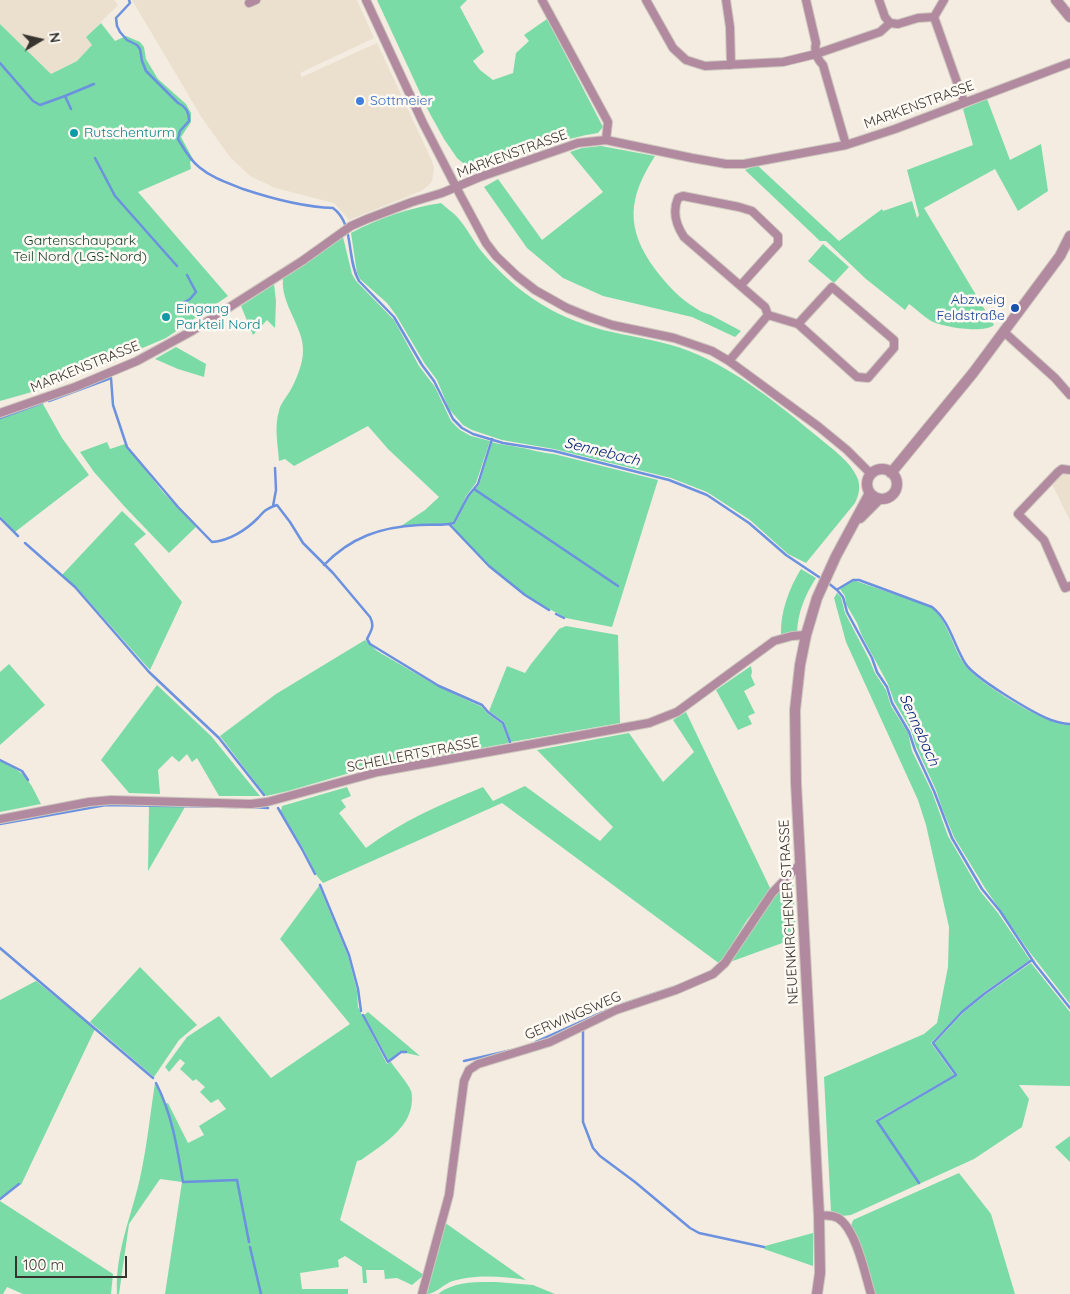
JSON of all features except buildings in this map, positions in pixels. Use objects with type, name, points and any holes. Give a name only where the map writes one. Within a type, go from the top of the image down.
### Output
[{"type":"street","points":[[366,0],[423,123],[486,243],[496,256],[517,276],[535,290],[567,308],[612,326],[674,338],[712,351],[729,361],[819,427],[847,450],[871,474]]},
{"type":"street","points":[[542,0],[608,122],[606,140]]},
{"type":"street","points":[[646,0],[667,40],[680,55],[705,66],[783,62],[816,54],[880,32],[890,23],[898,24],[918,18],[934,18]]},
{"type":"street","points":[[726,0],[730,27],[731,65]]},
{"type":"street","points":[[806,0],[816,43],[816,54],[818,61],[823,65],[846,145]]},
{"type":"street","points":[[879,0],[890,23]]},
{"type":"street","points":[[944,0],[934,18],[964,102]]},
{"type":"street","points":[[1056,0],[1070,17]]},
{"type":"street","name":"MARKENSTRASSE","points":[[0,413],[83,384],[146,357],[192,331],[302,261],[351,226],[382,213],[442,194],[578,143],[606,140],[726,164],[744,164],[846,145],[895,129],[1070,63]]},
{"type":"street","points":[[742,285],[778,244],[778,236],[752,212],[739,207],[684,196],[678,198],[675,217],[684,237],[742,285],[765,307],[768,315]]},
{"type":"street","points":[[891,473],[1004,332],[1060,256],[1070,236]]},
{"type":"street","points":[[768,315],[798,324],[857,377],[868,378],[894,348],[894,340],[832,287],[798,324]]},
{"type":"street","points":[[729,361],[768,315]]},
{"type":"street","points":[[1004,332],[1055,378],[1070,395]]},
{"type":"street","points":[[1070,470],[1062,469],[1058,472],[1018,514],[1044,540],[1065,588],[1070,586]]},
{"type":"street","points":[[877,470],[891,473],[897,484],[891,496],[886,499],[879,499],[870,493],[867,484],[871,474],[877,470]]},
{"type":"street","name":"NEUENKIRCHENER STRASSE","points":[[817,1294],[820,1273],[819,1216],[800,864],[794,724],[796,690],[806,635],[825,580],[870,493]]},
{"type":"street","name":"NEUENKIRCHENER STRASSE","points":[[846,537],[862,515],[879,499]]},
{"type":"street","name":"SCHELLERTSTRASSE","points":[[0,819],[89,802],[111,800],[251,804],[267,802],[378,772],[649,724],[677,712],[774,641],[792,636],[806,635]]},
{"type":"street","name":"GERWINGSWEG","points":[[422,1294],[449,1195],[464,1081],[469,1070],[478,1064],[550,1042],[616,1010],[676,990],[713,974],[725,963],[772,893],[800,864]]},
{"type":"street","points":[[819,1216],[830,1215],[837,1217],[849,1228],[871,1294]]},
{"type":"shaded area","points":[[0,0],[114,0],[118,5],[86,37],[93,45],[77,61],[51,74],[0,24]]},
{"type":"shaded area","points":[[132,0],[357,0],[374,38],[300,73],[302,77],[377,43],[432,161],[434,168],[432,181],[421,191],[349,220],[334,203],[275,188],[250,176],[230,157],[202,118]]},
{"type":"shaded area","points":[[1065,474],[1070,476],[1070,521],[1052,484],[1059,476]]},
{"type":"green space","points":[[377,0],[467,0],[460,7],[484,52],[473,61],[480,70],[493,80],[513,73],[516,53],[529,41],[524,35],[547,19],[603,127],[598,133],[556,143],[487,167],[473,168],[464,164],[457,158],[444,139],[429,112]]},
{"type":"green space","name":"Gartenschaupark Teil Nord (LGS-Nord)","points":[[101,23],[115,41],[126,36],[140,42],[144,47],[146,59],[158,79],[186,104],[191,113],[191,122],[181,137],[193,159],[190,162],[191,169],[138,192],[228,296],[166,338],[39,390],[0,401],[0,24],[51,74],[77,61],[92,45],[86,37]]},
{"type":"green space","points":[[987,99],[1010,160],[1041,144],[1048,191],[1018,211],[995,169],[924,208],[994,325],[989,328],[963,329],[944,325],[931,321],[909,304],[905,310],[866,279],[826,241],[820,241],[745,170],[757,165],[839,241],[882,209],[883,211],[912,201],[917,218],[919,215],[907,170],[973,145],[963,109]]},
{"type":"green space","points":[[601,146],[655,156],[639,186],[635,199],[635,226],[645,254],[664,281],[685,301],[741,331],[735,337],[692,317],[603,296],[563,278],[527,248],[484,187],[498,179],[542,240],[603,192],[570,152],[582,148]]},
{"type":"green space","points":[[441,203],[458,218],[495,267],[533,299],[566,317],[585,324],[603,330],[670,345],[707,359],[757,389],[845,460],[854,471],[859,484],[855,503],[806,563],[788,554],[750,520],[707,492],[671,478],[554,449],[502,440],[463,425],[449,409],[437,380],[425,364],[396,315],[387,303],[360,279],[357,273],[351,233],[394,214]]},
{"type":"green space","points":[[343,237],[352,274],[356,281],[394,320],[419,366],[435,387],[451,421],[460,430],[471,436],[490,441],[476,483],[466,496],[453,523],[401,526],[425,510],[439,497],[388,449],[368,426],[294,466],[285,459],[279,461],[278,417],[281,406],[299,372],[303,351],[300,333],[285,297],[283,278]]},
{"type":"green space","points":[[823,244],[849,267],[834,283],[808,261]]},
{"type":"green space","points":[[274,284],[276,301],[275,328],[267,320],[253,335],[241,306]]},
{"type":"green space","points":[[176,347],[206,364],[204,377],[155,359]]},
{"type":"green space","points":[[43,404],[62,438],[89,475],[15,532],[0,516],[0,419]]},
{"type":"green space","points":[[107,442],[110,449],[125,444],[162,491],[196,527],[169,553],[94,472],[80,452]]},
{"type":"green space","points":[[492,442],[554,454],[658,480],[612,627],[566,618],[525,596],[490,568],[450,526],[455,524],[469,496],[479,485]]},
{"type":"green space","points":[[122,511],[146,534],[134,544],[182,602],[150,670],[78,589],[62,575]]},
{"type":"green space","points":[[801,569],[816,578],[803,604],[797,632],[781,635],[786,601]]},
{"type":"green space","points":[[853,580],[931,607],[942,619],[960,657],[971,672],[997,692],[1030,711],[1060,724],[1070,725],[1070,1004],[1028,950],[985,888],[954,837],[936,790],[915,744],[911,730],[894,701],[888,684],[862,636],[846,604],[845,596],[840,589]]},
{"type":"green space","points":[[837,593],[841,597],[845,613],[875,673],[886,690],[891,706],[908,733],[912,751],[932,792],[948,836],[980,891],[998,913],[1030,960],[983,993],[961,1012],[931,1043],[954,1075],[876,1120],[877,1122],[957,1075],[934,1044],[963,1013],[1031,963],[1070,1012],[1070,1086],[1019,1085],[1029,1099],[1022,1127],[974,1159],[851,1215],[842,1216],[831,1212],[824,1077],[924,1034],[937,1023],[948,967],[949,927],[926,825],[918,800],[846,642],[834,598]]},
{"type":"green space","points":[[566,626],[618,635],[620,723],[511,742],[504,722],[489,711],[507,666],[525,673],[559,629]]},
{"type":"green space","points":[[365,640],[377,651],[439,687],[482,707],[502,724],[509,743],[360,770],[266,796],[220,736],[276,694]]},
{"type":"green space","points":[[9,664],[45,705],[0,745],[0,672]]},
{"type":"green space","points":[[751,666],[751,676],[755,685],[744,691],[755,713],[748,716],[752,724],[738,730],[716,690]]},
{"type":"green space","points":[[157,685],[211,736],[260,796],[219,796],[197,758],[192,762],[187,754],[179,762],[172,756],[158,770],[160,794],[129,793],[101,760]]},
{"type":"green space","points":[[686,712],[771,890],[747,920],[720,964],[502,803],[323,883],[317,876],[281,811],[282,806],[347,787],[351,796],[341,800],[346,807],[339,813],[366,848],[394,829],[422,814],[483,787],[493,801],[525,786],[600,841],[613,827],[537,750],[629,733],[663,782],[694,752],[673,720]]},
{"type":"green space","points":[[0,761],[16,769],[26,778],[41,804],[0,812]]},
{"type":"green space","points":[[149,806],[185,807],[148,871]]},
{"type":"green space","points":[[789,881],[793,882],[796,938],[730,962],[776,894]]},
{"type":"green space","points":[[319,886],[348,956],[357,991],[358,1007],[387,1064],[391,1062],[407,1084],[412,1095],[411,1109],[401,1127],[386,1142],[357,1161],[340,1220],[424,1275],[412,1285],[397,1278],[385,1279],[384,1270],[366,1270],[367,1283],[363,1283],[362,1267],[345,1256],[338,1260],[339,1267],[300,1273],[302,1289],[348,1289],[348,1294],[165,1294],[182,1182],[160,1179],[129,1224],[119,1294],[117,1294],[118,1264],[147,1143],[155,1083],[165,1104],[168,1103],[188,1143],[204,1135],[199,1126],[226,1109],[218,1099],[211,1103],[200,1092],[205,1087],[196,1079],[193,1081],[180,1069],[185,1063],[180,1059],[169,1072],[165,1067],[187,1037],[219,1016],[271,1078],[350,1024],[280,939]]},
{"type":"green space","points":[[140,967],[197,1025],[179,1040],[154,1077],[90,1022]]},
{"type":"green space","points":[[36,981],[95,1029],[21,1185],[19,1183],[0,1198],[0,1000]]},
{"type":"green space","points":[[368,1012],[420,1056],[400,1051],[389,1061],[364,1015]]},
{"type":"green space","points":[[1070,1136],[1070,1162],[1055,1147]]},
{"type":"green space","points":[[959,1173],[991,1214],[1015,1294],[874,1294],[856,1236],[851,1226],[853,1220]]},
{"type":"green space","points":[[0,1201],[113,1274],[111,1294],[23,1294],[7,1287],[3,1294],[0,1294]]},
{"type":"green space","points":[[444,1222],[526,1280],[497,1277],[459,1279],[426,1294]]},
{"type":"green space","points":[[813,1233],[813,1266],[764,1249],[765,1246]]},
{"type":"green space","points":[[496,1282],[533,1285],[555,1294],[438,1294],[458,1284]]},
{"type":"waterway","name":"Sennebach","points":[[129,0],[130,3],[116,18],[117,26],[127,40],[137,45],[140,49],[146,71],[187,110],[189,121],[180,131],[178,139],[190,158],[209,174],[243,189],[288,202],[333,208],[345,223],[355,272],[359,281],[394,317],[422,365],[434,381],[453,419],[462,428],[473,434],[503,443],[554,451],[669,480],[707,495],[749,523],[786,555],[822,579]]},
{"type":"waterway","points":[[0,63],[33,101],[40,105],[65,96],[71,109]]},
{"type":"waterway","points":[[65,96],[94,84]]},
{"type":"waterway","points":[[95,158],[115,196],[177,266]]},
{"type":"waterway","points":[[177,306],[190,299],[196,292],[187,275]]},
{"type":"waterway","points":[[49,401],[111,378],[113,405],[127,447],[178,507],[212,542],[225,540],[243,531],[266,510],[277,505],[303,543],[333,573],[370,617],[372,626],[367,639],[370,644],[439,686],[482,705],[503,723],[510,742]]},
{"type":"waterway","points":[[0,418],[42,403]]},
{"type":"waterway","points":[[324,565],[345,547],[379,531],[405,526],[454,523],[468,496],[478,484],[492,439]]},
{"type":"waterway","points":[[273,506],[276,490],[275,468]]},
{"type":"waterway","points":[[474,489],[618,586]]},
{"type":"waterway","points":[[0,518],[18,536]]},
{"type":"waterway","points":[[450,525],[489,566],[525,595],[549,610]]},
{"type":"waterway","points":[[25,543],[75,587],[149,672],[219,738],[264,795]]},
{"type":"waterway","points":[[838,589],[853,580],[859,580],[932,607],[943,619],[965,663],[980,677],[1018,703],[1051,720],[1070,724]]},
{"type":"waterway","name":"Sennebach","points":[[827,582],[843,597],[847,612],[872,658],[877,672],[887,687],[892,703],[909,732],[952,838],[982,889],[1000,911],[1035,964],[1070,1008]]},
{"type":"waterway","points":[[556,614],[564,618]]},
{"type":"waterway","points":[[0,760],[22,771],[28,780]]},
{"type":"waterway","points":[[0,824],[106,805],[237,807]]},
{"type":"waterway","points":[[252,807],[268,808]]},
{"type":"waterway","points":[[278,808],[315,874]]},
{"type":"waterway","points":[[320,885],[349,955],[358,989],[361,1011]]},
{"type":"waterway","points":[[0,948],[153,1078]]},
{"type":"waterway","points":[[919,1183],[877,1121],[956,1075],[933,1043],[962,1012],[1032,960]]},
{"type":"waterway","points":[[536,1042],[614,1007],[677,986]]},
{"type":"waterway","points":[[363,1015],[388,1062],[401,1052],[406,1052]]},
{"type":"waterway","points":[[583,1030],[583,1122],[593,1148],[600,1156],[635,1182],[690,1228],[699,1233],[764,1247]]},
{"type":"waterway","points":[[464,1061],[512,1050]]},
{"type":"waterway","points":[[156,1083],[170,1119],[183,1182],[237,1180],[249,1242]]},
{"type":"waterway","points":[[0,1199],[19,1184]]},
{"type":"waterway","points":[[250,1247],[261,1294]]},
{"type":"place","name":"Sottmeier","points":[[360,101]]},
{"type":"place","name":"Rutschenturm","points":[[74,133]]},
{"type":"place","name":"Abzweig Feldstraße","points":[[1015,308]]},
{"type":"place","name":"Eingang Parkteil Nord","points":[[166,317]]}]
